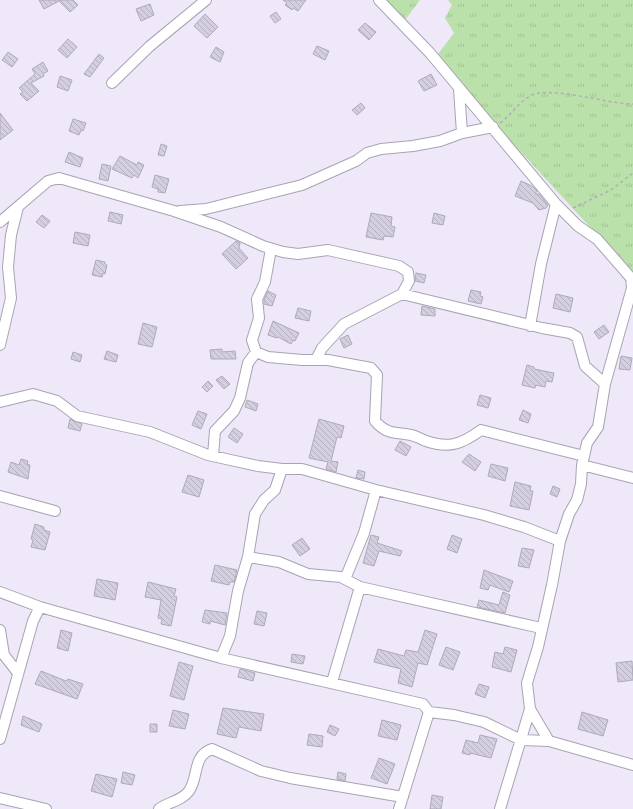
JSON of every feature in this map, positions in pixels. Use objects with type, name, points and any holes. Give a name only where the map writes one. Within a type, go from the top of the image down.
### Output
[{"type":"street","points":[[112,83],[150,46],[206,0]]},
{"type":"street","points":[[379,0],[430,53],[556,204],[578,226],[597,239],[631,278],[632,288],[605,384],[598,427],[586,443],[581,484],[577,500],[569,514],[560,541],[538,647],[527,683],[530,709],[522,740],[500,809]]},
{"type":"street","points":[[459,88],[462,133]]},
{"type":"street","points":[[174,211],[206,209],[302,185],[356,161],[367,154],[381,149],[413,146],[440,141],[462,133],[493,127]]},
{"type":"street","points":[[0,222],[48,181],[59,178],[174,211],[221,227],[271,249],[298,254],[328,250],[399,266],[408,272],[409,281],[402,294],[344,324],[322,348],[316,360]]},
{"type":"street","points":[[530,326],[541,264],[556,204]]},
{"type":"street","points":[[0,345],[11,298],[8,267],[11,235],[18,206]]},
{"type":"street","points":[[271,249],[264,282],[257,299],[259,318],[252,340],[256,352],[268,357],[328,360],[371,368],[377,375],[375,421],[381,428],[392,433],[412,435],[444,445],[466,441],[481,430],[633,478]]},
{"type":"street","points":[[0,264],[11,298]]},
{"type":"street","points":[[402,294],[530,326],[570,333],[577,337],[585,366],[605,384]]},
{"type":"street","points":[[213,456],[215,431],[234,411],[240,398],[248,363],[256,352]]},
{"type":"street","points":[[0,402],[32,394],[57,401],[77,416],[150,432],[171,439],[184,447],[213,456],[258,466],[282,469],[302,469],[376,490],[484,515],[524,527],[560,541]]},
{"type":"street","points":[[221,658],[230,636],[238,591],[248,557],[255,514],[264,500],[275,490],[282,469]]},
{"type":"street","points":[[345,579],[364,532],[376,490]]},
{"type":"street","points":[[0,496],[55,511]]},
{"type":"street","points":[[248,557],[279,562],[308,574],[341,577],[360,587],[541,628]]},
{"type":"street","points":[[332,682],[360,587]]},
{"type":"street","points":[[0,592],[40,607],[221,658],[332,682],[423,704],[429,712],[454,715],[484,722],[522,740],[549,742],[633,765]]},
{"type":"street","points":[[0,739],[33,621],[40,607]]},
{"type":"street","points":[[0,630],[4,655],[18,673]]},
{"type":"street","points":[[530,709],[549,742]]},
{"type":"street","points":[[399,809],[429,712]]},
{"type":"street","points":[[159,809],[179,799],[189,791],[201,754],[212,749],[261,771],[290,778],[402,797]]},
{"type":"street","points":[[0,798],[46,809]]},
{"type":"path","points":[[493,127],[508,117],[524,100],[539,92],[555,91],[617,104],[633,104]]},
{"type":"path","points":[[564,212],[589,202],[612,190],[633,173]]},
{"type":"green space","points":[[386,0],[420,0],[405,20]]},
{"type":"green space","points":[[448,0],[633,0],[633,274],[435,58],[454,33],[445,18],[452,5]]},
{"type":"building","points":[[39,0],[73,0],[78,5],[70,12],[59,1],[44,9]]},
{"type":"building","points":[[283,0],[306,0],[298,11],[293,8],[292,10],[285,5],[287,3]]},
{"type":"building","points":[[150,4],[154,15],[141,21],[136,9]]},
{"type":"building","points":[[276,12],[281,19],[275,23],[270,16]]},
{"type":"building","points":[[205,14],[218,27],[207,38],[194,26]]},
{"type":"building","points":[[365,23],[376,32],[369,40],[358,30]]},
{"type":"building","points":[[68,39],[77,47],[67,58],[58,50]]},
{"type":"building","points":[[317,46],[329,51],[325,60],[313,54]]},
{"type":"building","points":[[216,47],[224,52],[220,62],[210,57]]},
{"type":"building","points":[[8,52],[18,59],[12,67],[2,60]]},
{"type":"building","points":[[99,54],[104,58],[90,77],[84,74]]},
{"type":"building","points":[[43,62],[48,71],[43,74],[44,76],[31,83],[39,91],[27,101],[20,94],[23,92],[19,88],[35,74],[32,69]]},
{"type":"building","points":[[431,74],[437,85],[424,91],[418,81]]},
{"type":"building","points":[[60,76],[72,80],[68,91],[57,87]]},
{"type":"building","points":[[361,103],[365,108],[357,115],[352,110]]},
{"type":"building","points":[[0,113],[13,130],[0,140]]},
{"type":"building","points":[[73,119],[86,123],[83,131],[81,130],[79,135],[69,131]]},
{"type":"building","points":[[161,144],[167,146],[164,156],[158,155]]},
{"type":"building","points":[[69,152],[83,158],[80,167],[65,162]]},
{"type":"building","points":[[120,156],[137,165],[138,162],[144,165],[138,178],[134,175],[132,178],[112,169]]},
{"type":"building","points":[[102,164],[111,166],[108,181],[99,179]]},
{"type":"building","points":[[155,175],[169,179],[165,193],[158,192],[158,189],[152,187]]},
{"type":"building","points":[[521,181],[532,186],[537,191],[535,194],[539,194],[548,205],[546,208],[539,210],[533,203],[515,196]]},
{"type":"building","points":[[110,212],[123,215],[121,224],[108,221]]},
{"type":"building","points":[[371,213],[392,217],[391,226],[395,227],[393,237],[384,236],[383,240],[366,237]]},
{"type":"building","points":[[434,213],[445,216],[443,225],[432,223]]},
{"type":"building","points":[[42,215],[50,221],[44,228],[36,222]]},
{"type":"building","points":[[75,232],[90,235],[88,246],[73,243]]},
{"type":"building","points":[[236,241],[240,243],[239,248],[248,258],[236,269],[222,254]]},
{"type":"building","points":[[96,260],[105,262],[107,265],[105,274],[103,273],[102,277],[92,275]]},
{"type":"building","points":[[416,273],[426,275],[424,283],[415,281]]},
{"type":"building","points":[[471,290],[481,292],[480,296],[483,297],[481,304],[468,301]]},
{"type":"building","points":[[268,291],[276,295],[272,306],[264,304]]},
{"type":"building","points":[[556,294],[573,298],[570,312],[553,308]]},
{"type":"building","points":[[422,306],[435,309],[435,316],[421,315]]},
{"type":"building","points":[[298,308],[311,311],[309,321],[295,318]]},
{"type":"building","points":[[273,321],[299,333],[295,341],[293,340],[291,344],[278,337],[268,335]]},
{"type":"building","points":[[143,323],[157,327],[152,347],[138,344]]},
{"type":"building","points":[[604,325],[609,332],[599,339],[594,332]]},
{"type":"building","points":[[348,335],[352,344],[344,348],[340,339]]},
{"type":"building","points":[[222,349],[222,352],[235,351],[236,359],[211,359],[210,350]]},
{"type":"building","points":[[107,351],[118,355],[116,362],[104,359]]},
{"type":"building","points":[[73,352],[82,355],[80,362],[71,359]]},
{"type":"building","points":[[621,356],[632,358],[630,370],[619,369]]},
{"type":"building","points":[[527,365],[534,367],[534,369],[554,373],[552,382],[546,381],[545,387],[536,385],[535,388],[522,385]]},
{"type":"building","points":[[222,376],[230,384],[224,389],[216,380]]},
{"type":"building","points":[[208,381],[213,386],[207,392],[202,387]]},
{"type":"building","points":[[480,395],[491,398],[488,408],[477,405]]},
{"type":"building","points":[[247,400],[258,404],[256,411],[245,407]]},
{"type":"building","points":[[523,410],[531,414],[528,423],[519,420]]},
{"type":"building","points":[[198,411],[207,414],[201,429],[192,425]]},
{"type":"building","points":[[70,419],[82,424],[80,431],[68,428]]},
{"type":"building","points":[[319,419],[344,426],[341,438],[337,437],[331,461],[338,462],[336,472],[326,469],[328,462],[309,458]]},
{"type":"building","points":[[234,428],[243,434],[237,443],[228,437]]},
{"type":"building","points":[[400,441],[411,447],[406,456],[395,450]]},
{"type":"building","points":[[469,454],[481,462],[475,471],[462,462]]},
{"type":"building","points":[[21,459],[28,461],[27,464],[30,465],[28,479],[8,472],[11,462],[19,465]]},
{"type":"building","points":[[491,464],[508,468],[505,481],[488,476]]},
{"type":"building","points":[[358,470],[365,472],[364,479],[356,478]]},
{"type":"building","points":[[188,475],[204,480],[199,497],[182,492]]},
{"type":"building","points":[[515,482],[531,486],[530,491],[533,491],[529,510],[510,506]]},
{"type":"building","points":[[553,486],[560,489],[557,497],[550,494]]},
{"type":"building","points":[[35,524],[44,527],[44,530],[50,532],[45,550],[31,547],[33,540],[31,539]]},
{"type":"building","points":[[371,535],[379,537],[377,543],[402,551],[400,556],[379,551],[374,566],[363,563]]},
{"type":"building","points":[[452,535],[462,539],[457,553],[447,549]]},
{"type":"building","points":[[302,538],[310,549],[300,556],[292,545]]},
{"type":"building","points":[[522,548],[534,550],[529,568],[518,566]]},
{"type":"building","points":[[215,565],[237,570],[234,582],[230,582],[229,585],[211,581]]},
{"type":"building","points":[[484,570],[513,581],[509,592],[490,585],[488,590],[480,588]]},
{"type":"building","points":[[97,579],[118,583],[115,600],[94,596]]},
{"type":"building","points":[[148,582],[176,589],[174,596],[177,597],[171,626],[161,624],[162,619],[158,618],[161,600],[145,597]]},
{"type":"building","points":[[503,592],[510,595],[505,613],[477,607],[479,600],[499,605]]},
{"type":"building","points":[[205,610],[227,613],[225,625],[210,621],[210,624],[202,622]]},
{"type":"building","points":[[257,611],[267,613],[264,626],[254,624]]},
{"type":"building","points":[[61,630],[72,633],[68,651],[57,648]]},
{"type":"building","points":[[425,630],[437,634],[427,665],[418,663],[412,687],[398,683],[401,669],[374,662],[378,649],[404,656],[406,650],[418,652]]},
{"type":"building","points":[[446,647],[460,652],[453,670],[439,665]]},
{"type":"building","points":[[505,647],[517,650],[511,672],[492,667],[495,652],[503,654]]},
{"type":"building","points":[[292,654],[305,656],[303,664],[291,662]]},
{"type":"building","points":[[632,661],[633,680],[618,682],[616,663]]},
{"type":"building","points":[[179,662],[193,666],[184,700],[170,696]]},
{"type":"building","points":[[240,669],[255,673],[253,681],[238,677]]},
{"type":"building","points":[[41,671],[66,681],[68,679],[83,684],[77,699],[35,684]]},
{"type":"building","points":[[479,684],[489,687],[485,698],[475,694]]},
{"type":"building","points":[[223,708],[264,714],[261,731],[239,727],[236,738],[217,734]]},
{"type":"building","points":[[173,710],[189,714],[185,729],[169,726]]},
{"type":"building","points":[[582,712],[608,720],[603,736],[578,729]]},
{"type":"building","points":[[23,716],[42,724],[39,732],[21,725]]},
{"type":"building","points":[[382,720],[401,725],[397,740],[378,736]]},
{"type":"building","points":[[150,724],[157,724],[157,732],[150,732]]},
{"type":"building","points":[[330,725],[339,729],[335,736],[327,732]]},
{"type":"building","points":[[309,734],[323,736],[322,747],[307,745]]},
{"type":"building","points":[[480,735],[497,739],[491,758],[470,753],[470,755],[462,753],[466,740],[478,743]]},
{"type":"building","points":[[379,758],[395,764],[387,784],[371,778]]},
{"type":"building","points":[[123,772],[135,775],[132,785],[121,783]]},
{"type":"building","points":[[338,772],[346,774],[345,781],[337,779]]},
{"type":"building","points":[[96,774],[117,779],[112,797],[91,791]]},
{"type":"building","points":[[432,795],[443,797],[441,809],[430,809]]}]
